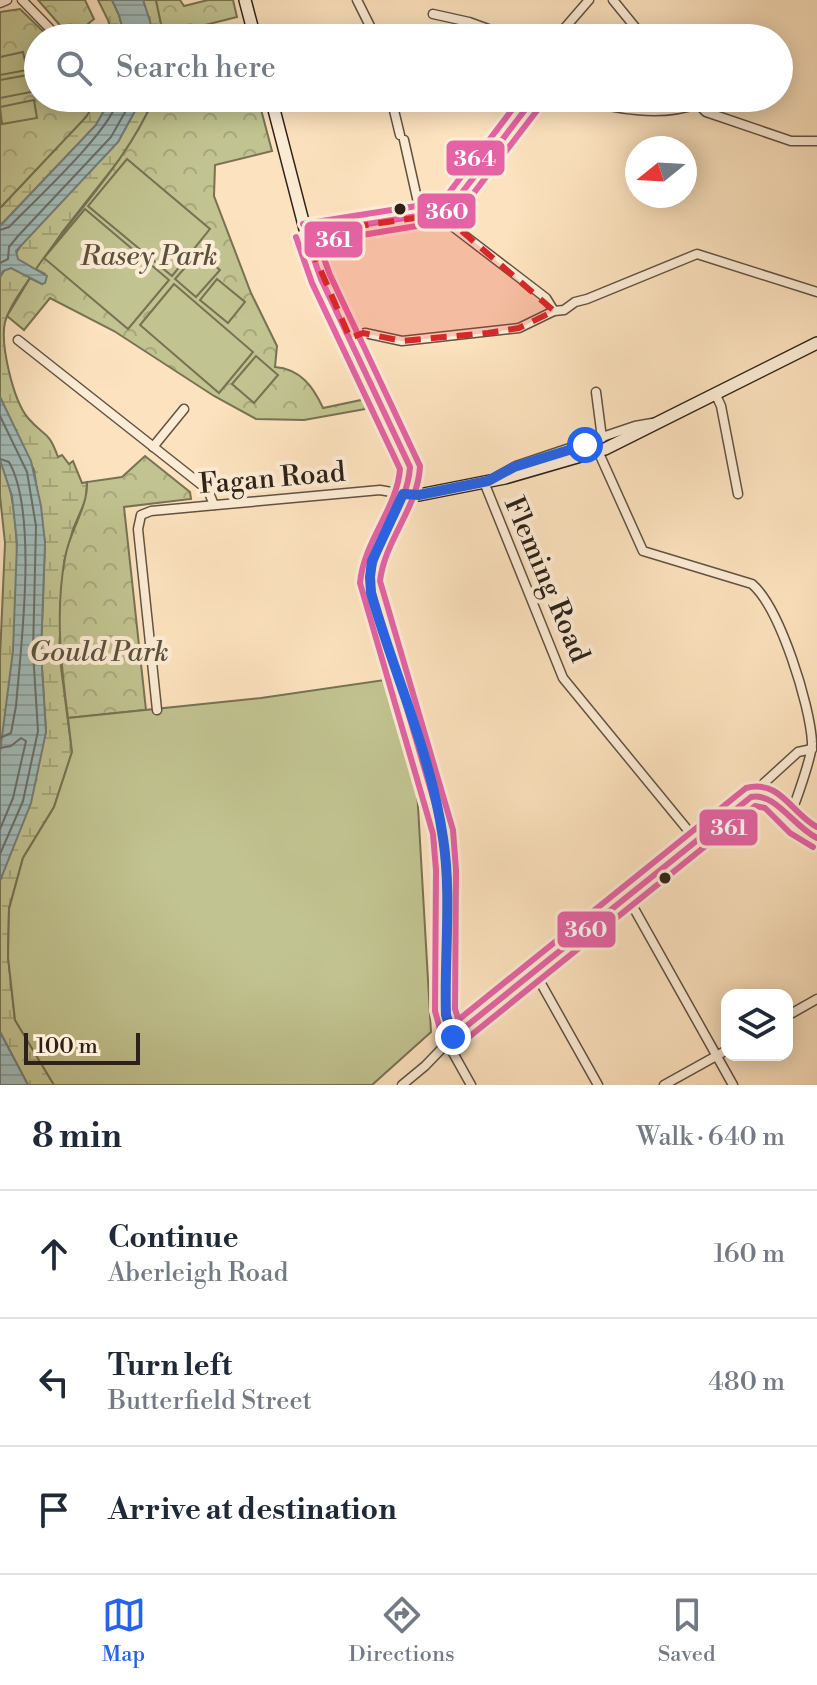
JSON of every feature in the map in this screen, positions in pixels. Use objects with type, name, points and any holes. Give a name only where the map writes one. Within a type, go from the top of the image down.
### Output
[{"type":"street","points":[[0,3],[7,0]]},
{"type":"street","points":[[22,0],[45,24]]},
{"type":"street","points":[[245,0],[251,24]]},
{"type":"street","points":[[357,0],[369,24]]},
{"type":"street","points":[[568,24],[589,0]]},
{"type":"street","points":[[613,0],[633,24]]},
{"type":"street","points":[[433,14],[474,24]]},
{"type":"street","points":[[274,112],[313,260],[410,463],[410,482],[372,561],[370,582],[443,832],[446,1015],[450,1039],[471,1085]]},
{"type":"street","points":[[395,112],[421,216]]},
{"type":"street","points":[[305,234],[442,214],[451,208],[523,112]]},
{"type":"street","points":[[706,112],[791,141],[817,141]]},
{"type":"street","points":[[442,214],[452,226],[546,298],[554,311]]},
{"type":"street","points":[[350,338],[365,333],[402,341],[519,328],[554,311],[564,310],[575,302],[697,254],[817,292]]},
{"type":"street","points":[[18,340],[208,490],[214,505]]},
{"type":"street","points":[[403,494],[419,495],[486,482],[598,451],[817,343]]},
{"type":"street","points":[[596,392],[602,438]]},
{"type":"street","points":[[715,393],[721,406],[738,494]]},
{"type":"street","points":[[153,447],[184,409]]},
{"type":"street","points":[[486,482],[514,467],[655,422]]},
{"type":"street","points":[[598,451],[643,551],[752,584],[761,592],[791,650],[812,749],[791,802],[776,804]]},
{"type":"street","name":"Fleming Road","points":[[486,482],[563,678],[696,840]]},
{"type":"street","name":"Fagan Road","points":[[157,710],[138,529],[139,519],[145,512],[380,490],[403,494]]},
{"type":"street","points":[[764,783],[798,752],[812,749]]},
{"type":"street","points":[[788,818],[795,806],[796,794]]},
{"type":"street","points":[[402,1085],[450,1039],[752,796],[765,796],[788,818],[817,838]]},
{"type":"street","points":[[627,896],[733,1085]]},
{"type":"street","points":[[534,971],[598,1085]]},
{"type":"street","points":[[793,1013],[817,999]]},
{"type":"street","points":[[439,1050],[452,1058],[463,1071]]},
{"type":"street","points":[[664,1085],[721,1053]]},
{"type":"highlighted area","points":[[442,214],[554,311],[519,328],[488,333],[402,341],[363,333],[350,338],[305,234]]},
{"type":"green space","points":[[38,0],[85,0],[94,19],[88,24],[59,24]]},
{"type":"green space","points":[[98,0],[112,0],[121,24],[109,24]]},
{"type":"green space","points":[[143,0],[156,0],[161,24],[149,24]]},
{"type":"green space","points":[[156,0],[180,0],[184,6],[208,0],[233,0],[237,17],[209,24],[161,24]]},
{"type":"green space","points":[[20,9],[36,24],[24,24],[24,112],[89,112],[0,208],[0,12]]},
{"type":"green space","points":[[23,52],[24,71],[0,75],[0,57]]},
{"type":"green space","points":[[24,76],[24,93],[0,98],[0,80]]},
{"type":"green space","points":[[24,102],[24,112],[36,112],[37,118],[2,124],[0,107]]},
{"type":"green space","points":[[89,112],[103,112],[96,125],[0,226],[0,208]]},
{"type":"green space","points":[[134,112],[148,112],[127,150],[37,269],[42,284],[30,278],[13,304],[4,332],[6,357],[22,410],[48,437],[58,457],[62,455],[69,464],[73,461],[82,483],[87,482],[86,499],[64,562],[59,652],[72,752],[54,807],[23,858],[9,909],[8,957],[15,1020],[54,1085],[28,1085],[0,1032],[0,881],[46,732],[41,652],[45,543],[34,470],[0,397],[0,277],[24,241],[118,142]]},
{"type":"green space","name":"Rasey Park","points":[[147,112],[262,112],[272,151],[215,165],[214,196],[251,293],[277,346],[275,367],[292,371],[305,380],[323,408],[366,399],[371,408],[304,420],[256,419],[214,396],[114,331],[50,298],[24,330],[7,316],[30,278],[42,284],[45,274],[36,269],[115,165]]},
{"type":"green space","points":[[127,159],[210,229],[172,276],[88,206]]},
{"type":"green space","points":[[85,209],[169,280],[128,329],[44,258]]},
{"type":"green space","points":[[199,252],[220,270],[196,297],[175,279]]},
{"type":"green space","points":[[217,279],[245,302],[228,323],[200,300]]},
{"type":"green space","points":[[174,284],[253,352],[219,393],[140,325]]},
{"type":"green space","points":[[256,356],[278,375],[254,403],[232,384]]},
{"type":"green space","name":"Gould Park","points":[[145,456],[190,492],[191,499],[124,507],[146,710],[68,718],[60,618],[67,548],[85,501],[87,482],[122,477]]},
{"type":"green space","points":[[0,460],[10,488],[17,562],[14,645],[0,752],[5,543]]},
{"type":"green space","points":[[391,679],[416,772],[431,1032],[372,1085],[54,1085],[15,1020],[8,957],[9,909],[23,858],[54,807],[72,752],[68,718],[261,698]]},
{"type":"water","points":[[112,0],[143,0],[151,24],[121,24]]},
{"type":"water","points":[[103,112],[134,112],[118,142],[16,251],[18,259],[47,276],[45,283],[11,268],[3,271],[0,277],[0,226],[96,125]]},
{"type":"water","points":[[0,397],[31,461],[41,506],[45,543],[41,652],[46,732],[31,803],[0,881],[0,752],[13,651],[17,543],[12,496],[0,460]]},
{"type":"water","points":[[0,1032],[28,1085],[0,1085]]},
{"type":"transit line","name":"364","points":[[303,224],[442,202],[510,112]]},
{"type":"transit line","name":"360","points":[[305,234],[448,211],[523,112]]},
{"type":"transit line","name":"361","points":[[307,244],[453,220],[536,112]]},
{"type":"transit line","name":"364","points":[[314,231],[330,275],[420,466],[414,496],[388,551],[380,581],[453,830],[456,870],[455,1009],[463,1034]]},
{"type":"transit line","name":"360","points":[[305,234],[321,279],[410,467],[403,497],[378,552],[370,582],[443,832],[446,870],[445,1010],[453,1037]]},
{"type":"transit line","name":"361","points":[[296,237],[312,283],[400,469],[398,484],[368,553],[360,583],[433,834],[436,870],[435,1011],[443,1040]]},
{"type":"transit line","name":"364","points":[[447,1029],[746,788],[768,788],[817,827]]},
{"type":"transit line","name":"360","points":[[453,1037],[751,797],[768,800],[817,838]]},
{"type":"transit line","name":"361","points":[[459,1045],[755,806],[765,808],[790,833],[813,847]]},
{"type":"route","points":[[453,1037],[446,1015],[443,832],[371,593],[371,565],[403,494],[419,495],[488,481],[514,467],[585,445]]}]
